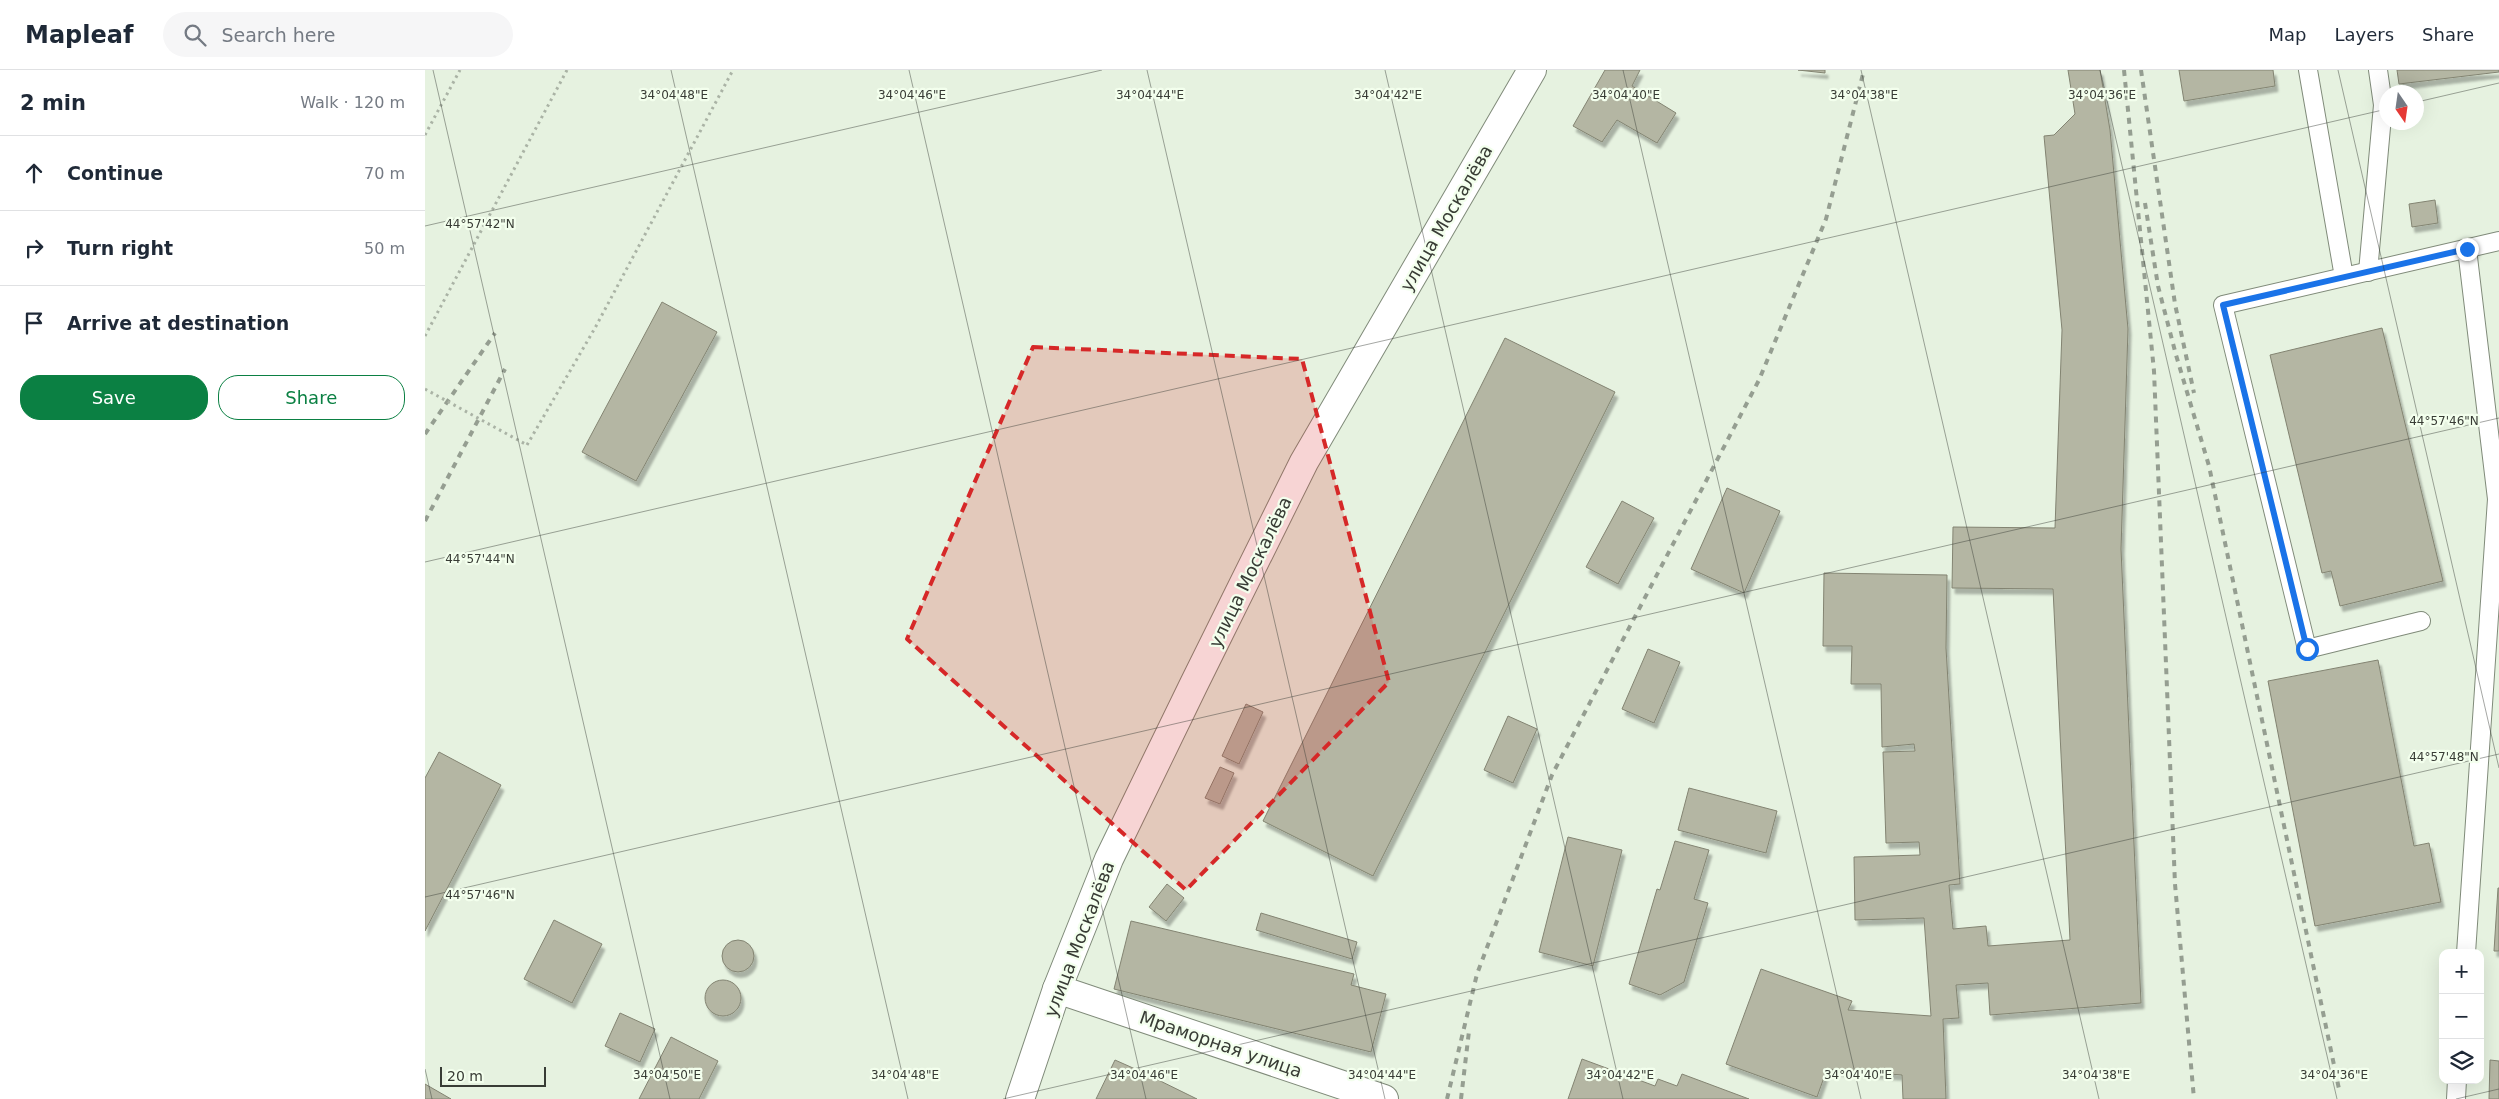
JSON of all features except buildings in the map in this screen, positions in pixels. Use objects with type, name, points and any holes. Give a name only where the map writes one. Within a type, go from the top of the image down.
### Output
[{"type":"main road","name":"улица Москалёва","points":[[1020,1099],[1057,988],[1109,859],[1304,462],[1532,70]]},
{"type":"main road","name":"Мраморная улица","points":[[1057,988],[1384,1099]]},
{"type":"lane","points":[[2308,70],[2344,277]]},
{"type":"lane","points":[[2368,272],[2383,104],[2378,70]]},
{"type":"lane","points":[[2421,621],[2307,649],[2223,305],[2499,242]]},
{"type":"lane","points":[[2466,949],[2498,499],[2467,249]]},
{"type":"lane","points":[[2456,1099],[2457,1084]]},
{"type":"path","points":[[425,135],[460,70]]},
{"type":"path","points":[[425,336],[567,70]]},
{"type":"path","points":[[425,389],[527,445],[595,328],[733,70]]},
{"type":"highlighted area","points":[[1033,347],[1302,359],[1389,682],[1186,890],[907,639]]},
{"type":"railway","points":[[1447,1099],[1477,974],[1552,775],[1759,380],[1826,219],[1864,70]]},
{"type":"railway","points":[[2124,70],[2154,371],[2175,884],[2194,1099]]},
{"type":"railway","points":[[2141,70],[2175,304],[2194,393]]},
{"type":"railway","points":[[2145,203],[2158,286],[2209,466],[2339,1089]]},
{"type":"railway","points":[[425,434],[495,333]]},
{"type":"railway","points":[[425,521],[505,369]]},
{"type":"railway","points":[[1461,1099],[1469,1031]]},
{"type":"route","points":[[2307,649],[2223,305],[2467,249]]}]
